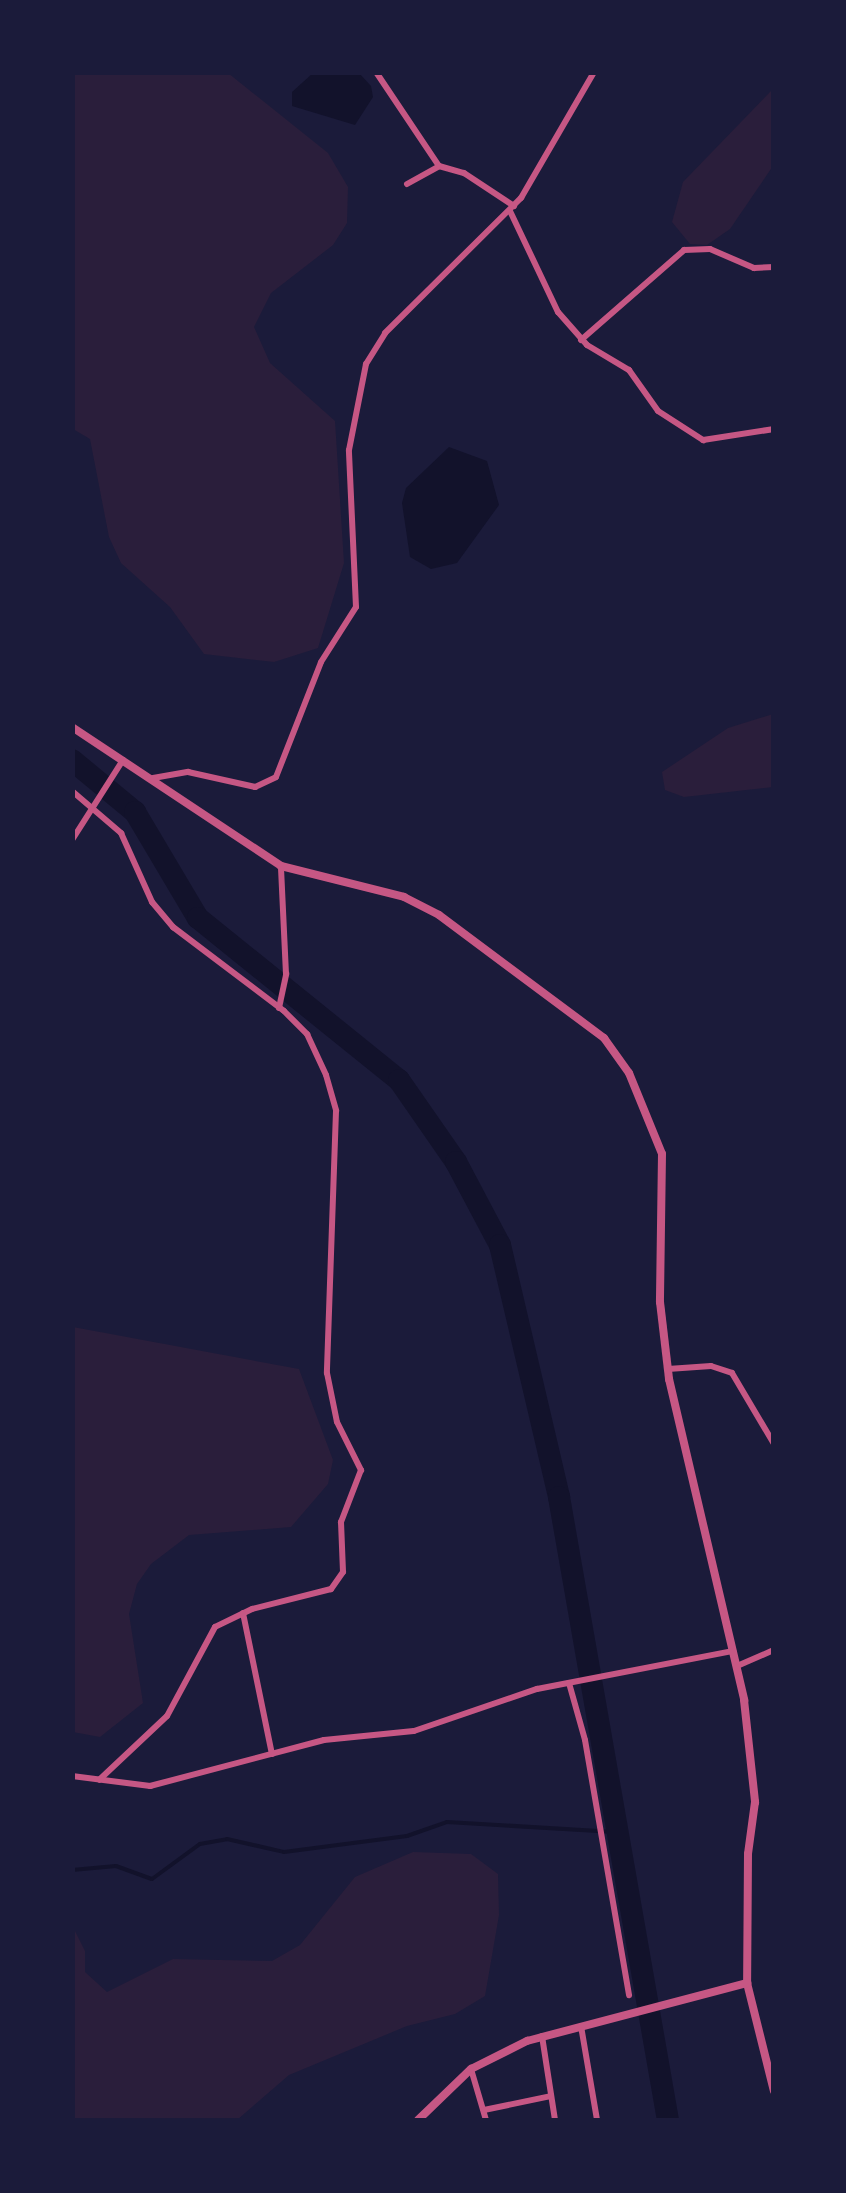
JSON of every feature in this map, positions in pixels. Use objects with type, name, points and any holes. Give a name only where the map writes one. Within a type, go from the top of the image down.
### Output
[{"type":"street","points":[[376,72],[439,166],[464,173],[512,208],[550,298],[581,340],[629,370],[658,411],[703,440],[774,429]]},
{"type":"street","points":[[153,778],[188,772],[255,787],[276,776],[321,662],[356,607],[349,450],[366,364],[384,334],[512,208],[594,72]]},
{"type":"street","points":[[408,184],[439,166]]},
{"type":"street","points":[[581,340],[684,250],[710,249],[754,268],[774,266]]},
{"type":"street","points":[[72,728],[281,866],[404,897],[439,915],[618,1051],[662,1154],[660,1302],[668,1369],[737,1666],[756,1802],[748,1854],[747,1983],[774,2091]]},
{"type":"street","points":[[72,840],[123,759]]},
{"type":"street","points":[[72,790],[94,804],[122,833],[152,902],[173,927],[307,1034],[336,1111],[327,1373],[333,1411],[361,1470],[340,1522],[342,1572],[332,1589],[243,1612],[215,1627],[167,1716],[99,1780]]},
{"type":"street","points":[[279,1008],[286,974],[281,866]]},
{"type":"street","points":[[668,1369],[711,1366],[732,1373],[774,1444]]},
{"type":"street","points":[[243,1612],[272,1754]]},
{"type":"street","points":[[72,1776],[150,1786],[324,1740],[414,1731],[569,1683],[734,1650]]},
{"type":"street","points":[[737,1666],[774,1650]]},
{"type":"street","points":[[569,1683],[585,1740],[629,1995]]},
{"type":"street","points":[[418,2120],[471,2069],[542,2036],[747,1983]]},
{"type":"street","points":[[581,2024],[597,2120]]},
{"type":"street","points":[[542,2036],[555,2120]]},
{"type":"street","points":[[471,2069],[486,2120]]},
{"type":"street","points":[[484,2110],[551,2096]]},
{"type":"shaded area","points":[[73,72],[228,73],[328,153],[348,187],[347,223],[333,245],[271,293],[254,327],[270,363],[335,421],[344,563],[318,648],[274,662],[204,654],[170,607],[121,563],[109,537],[90,439],[73,429]]},
{"type":"shaded area","points":[[313,73],[359,73],[371,86],[373,97],[355,125],[292,106],[292,92]]},
{"type":"shaded area","points":[[773,89],[773,166],[730,229],[707,245],[690,244],[672,222],[683,182]]},
{"type":"shaded area","points":[[449,447],[487,461],[499,505],[457,563],[431,569],[410,557],[402,503],[406,488]]},
{"type":"shaded area","points":[[773,714],[773,787],[684,797],[665,790],[662,772],[728,728]]},
{"type":"shaded area","points":[[73,1327],[299,1369],[333,1460],[328,1484],[291,1527],[189,1535],[151,1564],[137,1584],[129,1614],[143,1703],[100,1737],[73,1732]]},
{"type":"shaded area","points":[[413,1852],[471,1854],[498,1874],[499,1915],[485,1996],[455,2014],[407,2026],[289,2075],[237,2120],[73,2120],[73,1927],[85,1951],[85,1972],[107,1992],[173,1959],[272,1961],[300,1945],[355,1877]]},
{"type":"waterway","points":[[72,760],[135,812],[198,918],[399,1080],[456,1162],[500,1245],[559,1497],[668,2120]]},
{"type":"waterway","points":[[72,1870],[116,1866],[152,1879],[200,1844],[227,1839],[284,1852],[407,1836],[447,1822],[615,1832]]}]
